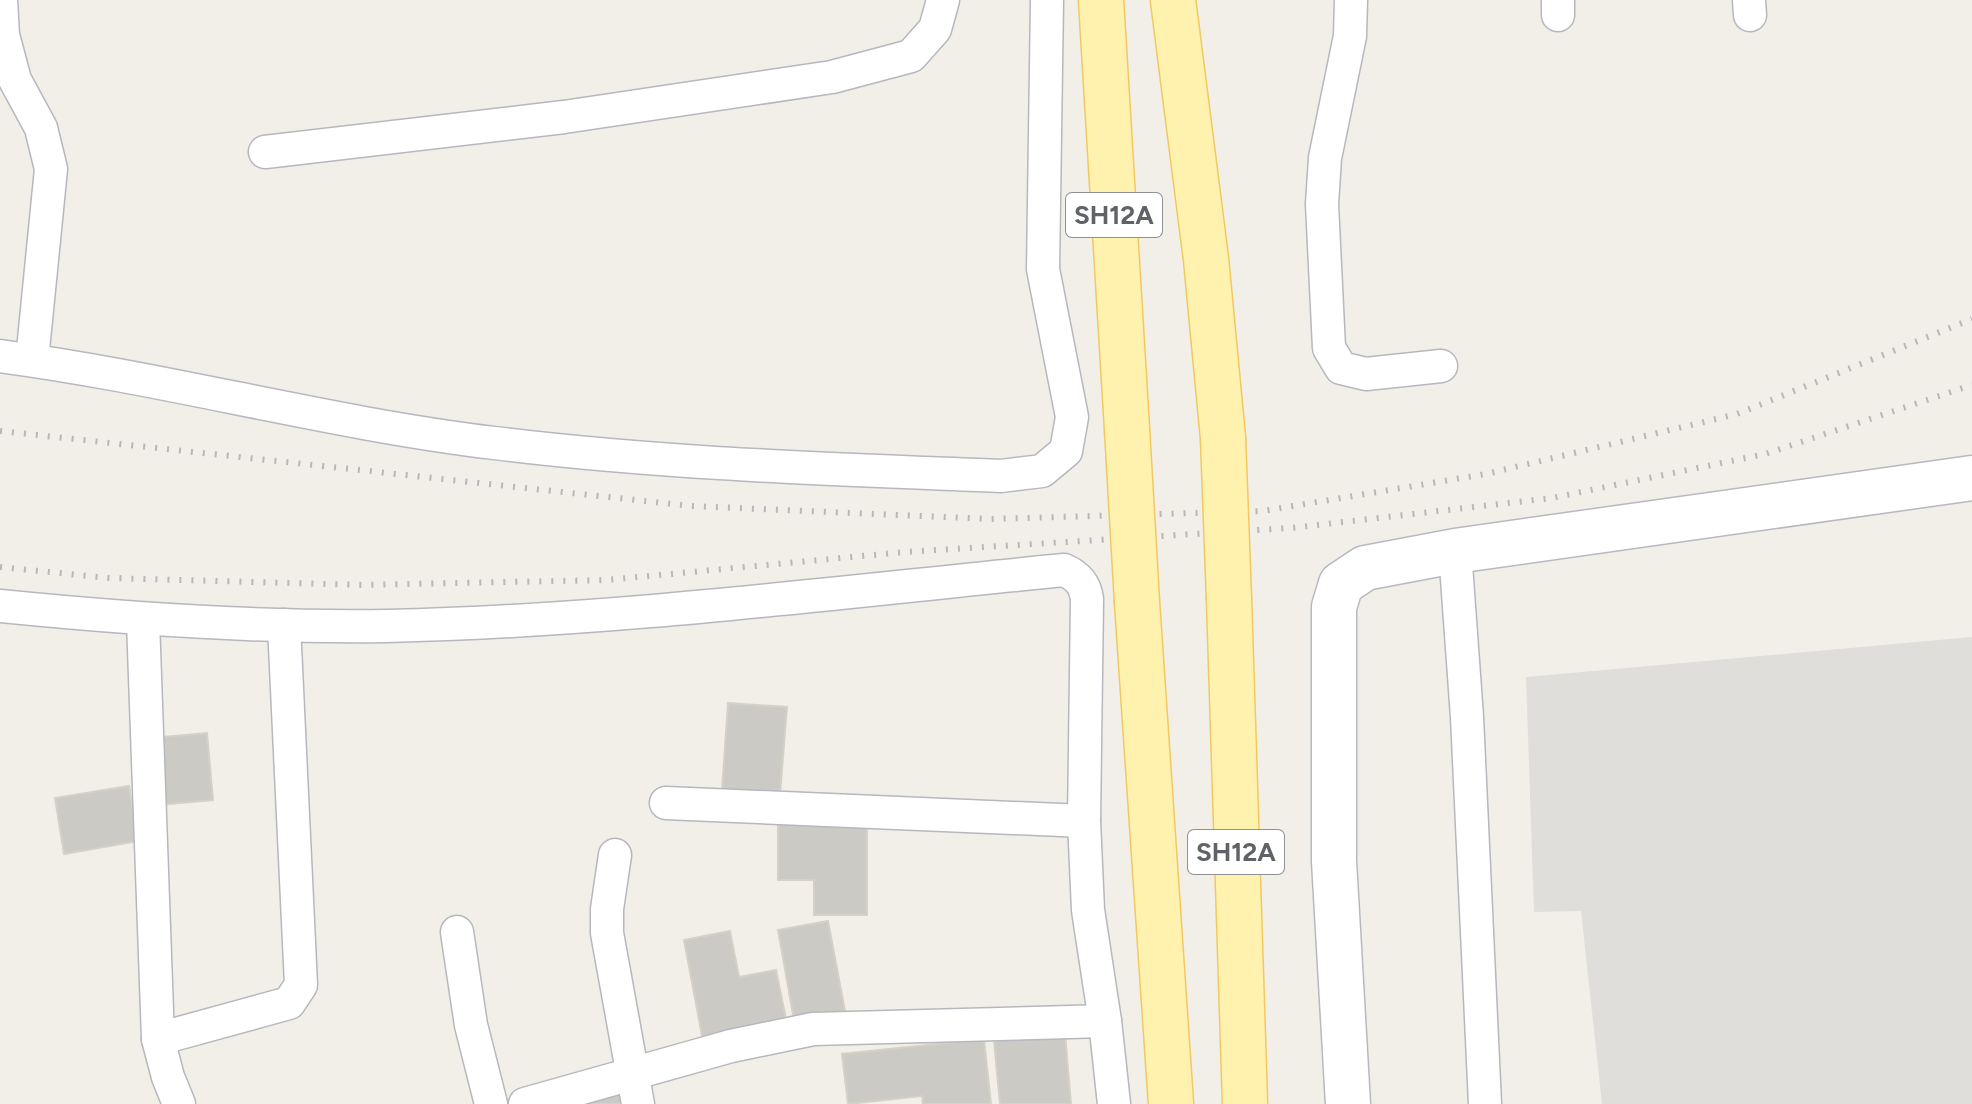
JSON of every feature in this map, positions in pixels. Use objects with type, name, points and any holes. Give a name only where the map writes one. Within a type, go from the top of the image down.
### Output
[{"type":"main road","name":"SH12A","points":[[1101,0],[1171,1104]]},
{"type":"main road","name":"SH12A","points":[[1173,0],[1206,259],[1223,438],[1245,1104]]},
{"type":"street","points":[[1,0],[3,35],[15,80],[41,128],[51,169],[32,360]]},
{"type":"street","points":[[265,152],[564,117],[832,77],[911,56],[935,29],[943,0]]},
{"type":"street","points":[[0,356],[492,443],[675,461],[1001,476],[1042,471],[1066,451],[1072,417],[1043,269],[1047,0]]},
{"type":"street","points":[[1351,0],[1350,36],[1325,158],[1322,204],[1329,348],[1341,368],[1366,374],[1441,366]]},
{"type":"street","points":[[1348,1104],[1334,861],[1334,607],[1341,584],[1365,568],[1455,551],[1972,478]]},
{"type":"street","points":[[1455,551],[1467,717],[1485,1104]]},
{"type":"street","points":[[0,606],[143,621],[387,626],[590,616],[1064,570],[1074,574],[1086,589],[1087,599],[1084,821],[1088,910],[1114,1104]]},
{"type":"street","points":[[143,621],[158,1039],[179,1104]]},
{"type":"street","points":[[158,1039],[289,1003],[301,985],[284,625]]},
{"type":"street","points":[[666,803],[1084,821]]},
{"type":"street","points":[[615,855],[607,909],[607,933],[638,1104]]},
{"type":"street","points":[[457,932],[471,1025],[491,1104]]},
{"type":"street","points":[[525,1104],[731,1046],[813,1029],[1105,1021]]},
{"type":"shaded area","points":[[1972,637],[1972,1104],[1602,1104],[1581,911],[1534,912],[1526,677]]},
{"type":"building","points":[[728,703],[787,707],[780,794],[722,790]]},
{"type":"building","points":[[207,733],[213,800],[158,805],[152,738]]},
{"type":"building","points":[[129,786],[138,841],[64,854],[55,798]]},
{"type":"building","points":[[778,819],[867,819],[867,915],[814,915],[814,880],[778,880]]},
{"type":"building","points":[[828,921],[845,1011],[794,1020],[778,930]]},
{"type":"building","points":[[730,931],[739,977],[776,970],[787,1024],[703,1041],[684,940]]},
{"type":"building","points":[[1065,1034],[1071,1104],[1000,1104],[994,1041]]},
{"type":"building","points":[[984,1039],[991,1104],[923,1104],[922,1096],[848,1104],[842,1054]]},
{"type":"building","points":[[618,1091],[622,1104],[583,1104]]},
{"type":"railway","points":[[0,431],[691,506],[990,519],[1263,511],[1486,474],[1737,414],[1972,319]]},
{"type":"railway","points":[[0,567],[108,578],[364,585],[606,580],[905,552],[1291,528],[1552,498],[1765,454],[1972,385]]}]
